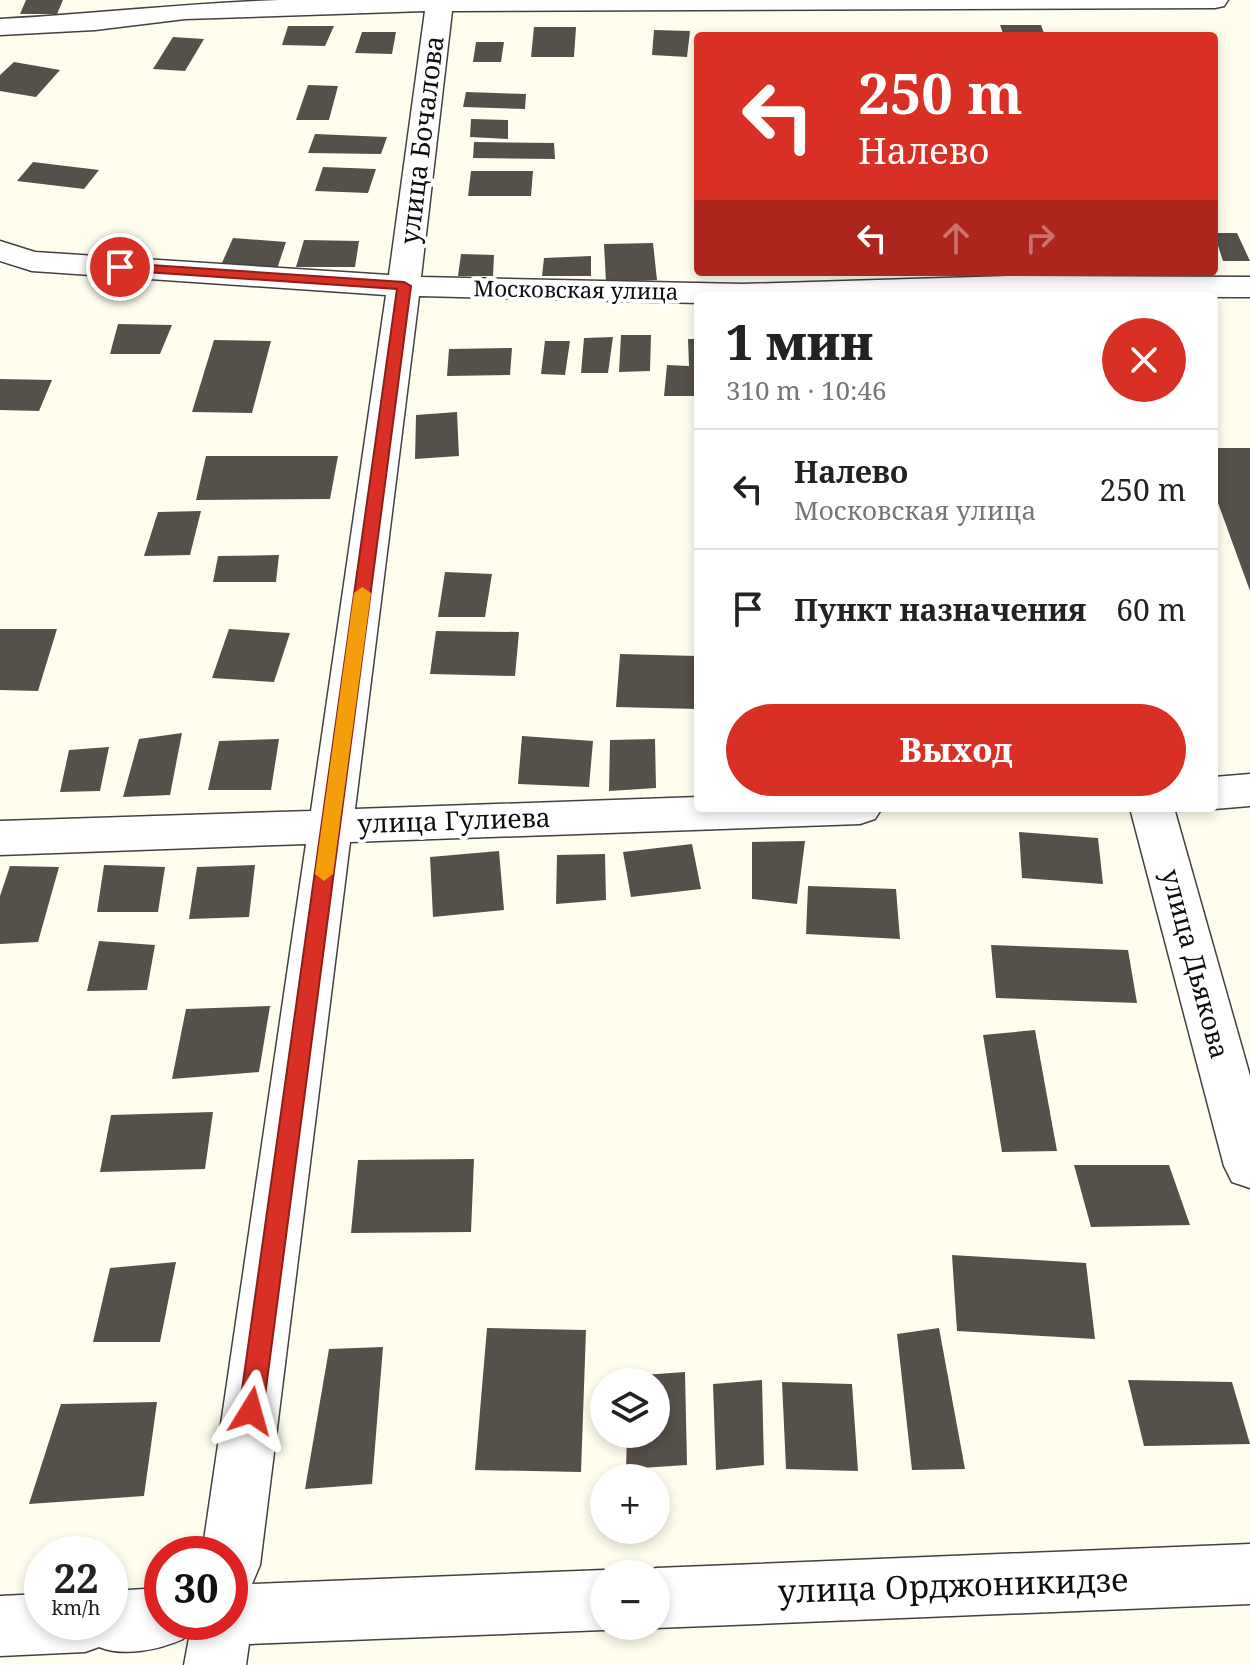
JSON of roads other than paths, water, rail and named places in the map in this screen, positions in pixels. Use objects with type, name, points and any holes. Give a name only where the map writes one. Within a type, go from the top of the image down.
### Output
[{"type":"street","points":[[0,27],[95,22],[185,11],[439,1],[953,9],[1215,0]]},
{"type":"street","name":"улица Бочалова","points":[[234,1536],[404,286],[439,1]]},
{"type":"street","name":"Московская улица","points":[[0,251],[32,261],[404,286],[694,293]]},
{"type":"street","name":"Московская улица","points":[[802,292],[1009,285],[1250,287]]},
{"type":"street","points":[[1218,793],[1250,790]]},
{"type":"street","name":"улица Гулиева","points":[[0,838],[728,812]]},
{"type":"street","name":"улица Дьякова","points":[[1153,812],[1250,1166]]},
{"type":"street","name":"улица Орджоникидзе","points":[[670,1597],[1250,1574]]},
{"type":"street","points":[[248,1614],[590,1601]]},
{"type":"street","points":[[0,1626],[24,1625]]},
{"type":"street","points":[[215,1665],[219,1640]]}]
